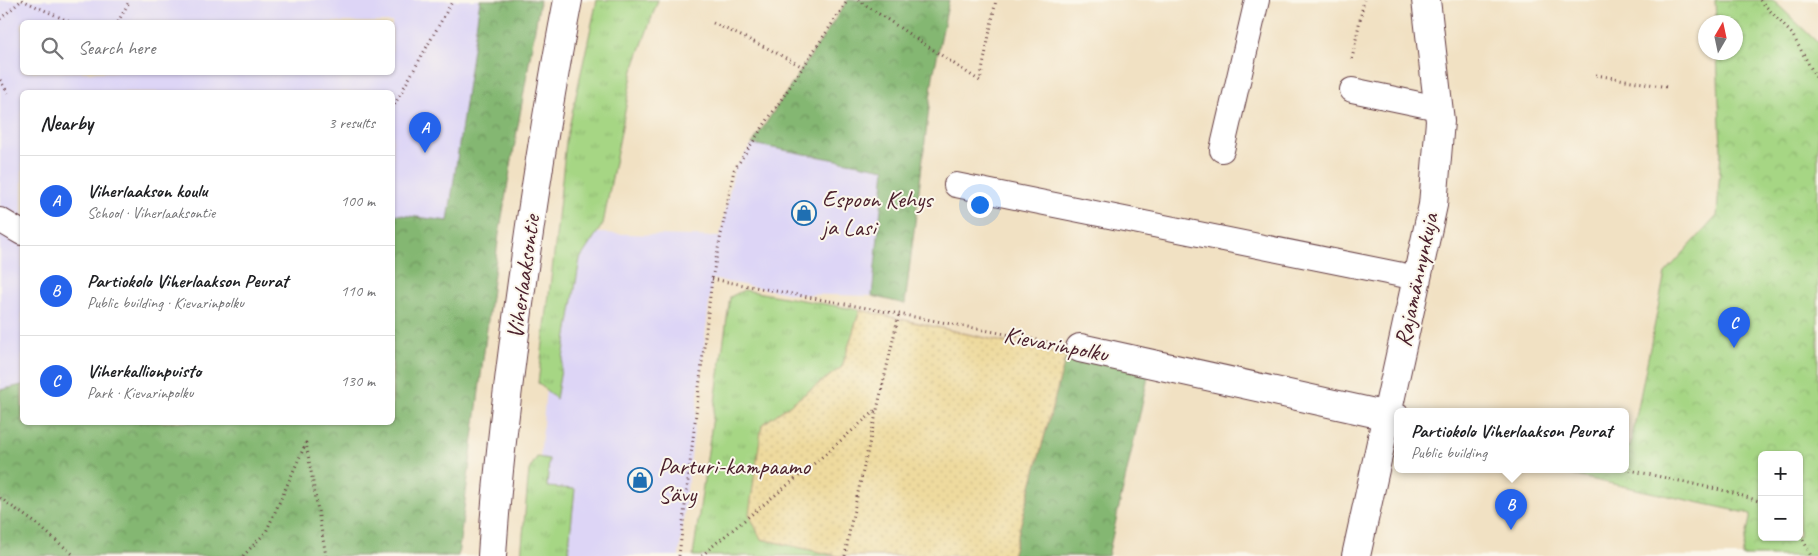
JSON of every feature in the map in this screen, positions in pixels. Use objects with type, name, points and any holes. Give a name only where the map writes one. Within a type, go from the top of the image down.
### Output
[{"type":"street","name":"Viherlaaksontie","points":[[492,556],[507,393],[529,226],[554,70],[568,0]]},
{"type":"street","name":"Rajamännynkuja","points":[[1356,556],[1392,417],[1417,278],[1433,205],[1440,121],[1426,0]]},
{"type":"street","name":"Kievarinpolku","points":[[1080,348],[1392,417]]},
{"type":"lane","points":[[1222,150],[1257,0]]},
{"type":"lane","points":[[1352,90],[1438,108]]},
{"type":"lane","points":[[956,185],[1417,278]]},
{"type":"lane","points":[[0,220],[20,232]]},
{"type":"path","points":[[0,19],[22,0],[66,20]]},
{"type":"path","points":[[119,20],[130,0]]},
{"type":"path","points":[[395,104],[453,0]]},
{"type":"path","points":[[679,556],[712,279],[734,170],[848,0]]},
{"type":"path","points":[[858,0],[980,81],[996,0]]},
{"type":"path","points":[[1352,90],[1351,66],[1364,0]]},
{"type":"path","points":[[1760,0],[1792,34],[1818,81]]},
{"type":"path","points":[[712,22],[768,48],[803,67]]},
{"type":"path","points":[[1596,75],[1667,87]]},
{"type":"path","points":[[0,80],[8,93]]},
{"type":"path","name":"Kievarinpolku","points":[[712,279],[1080,348]]},
{"type":"path","points":[[845,556],[899,314]]},
{"type":"path","points":[[702,556],[709,548],[816,462],[877,409]]},
{"type":"path","points":[[243,556],[266,532],[306,443],[326,556]]},
{"type":"path","points":[[1629,469],[1730,492],[1758,501]]},
{"type":"path","points":[[0,498],[34,522],[75,556]]},
{"type":"path","points":[[1803,539],[1811,556]]},
{"type":"shaded area","points":[[0,0],[480,0],[448,222],[395,214],[395,90],[20,90],[20,385],[0,390]]},
{"type":"shaded area","points":[[752,144],[886,169],[872,296],[792,294],[712,279],[679,556],[532,556],[555,279],[565,232],[720,237],[734,170]]},
{"type":"green space","points":[[480,0],[540,0],[499,234],[458,556],[0,556],[0,390],[20,385],[20,425],[395,425],[395,214],[448,221]]},
{"type":"green space","points":[[597,0],[658,0],[633,70],[603,224],[580,259],[556,399],[538,383],[566,141]]},
{"type":"green space","points":[[848,0],[949,0],[933,76],[905,304],[872,296],[885,169],[752,144]]},
{"type":"green space","points":[[1715,0],[1773,0],[1818,43],[1818,556],[1742,556],[1751,514],[1562,473],[1629,473],[1629,447],[1665,273],[1717,216],[1721,150],[1717,60],[1743,60],[1743,15],[1716,15]]},
{"type":"green space","points":[[744,290],[860,310],[842,367],[762,425],[761,539],[838,556],[693,556],[730,297]]},
{"type":"green space","points":[[1066,356],[1149,373],[1108,556],[1012,556]]},
{"type":"green space","points":[[537,457],[549,459],[547,487],[575,489],[568,556],[521,556],[529,470]]},
{"type":"sand","points":[[860,310],[1066,356],[1012,556],[838,556],[761,539],[749,514],[762,425],[842,367]]},
{"type":"place","name":"Viherlaakson koulu","points":[[425,153]]},
{"type":"place","name":"Espoon Kehys ja Lasi","points":[[804,213]]},
{"type":"place","name":"Viherkallionpuisto","points":[[1734,348]]},
{"type":"place","name":"Parturi-kampaamo Sävy","points":[[640,480]]},
{"type":"place","name":"Partiokolo Viherlaakson Peurat","points":[[1511,530]]}]
